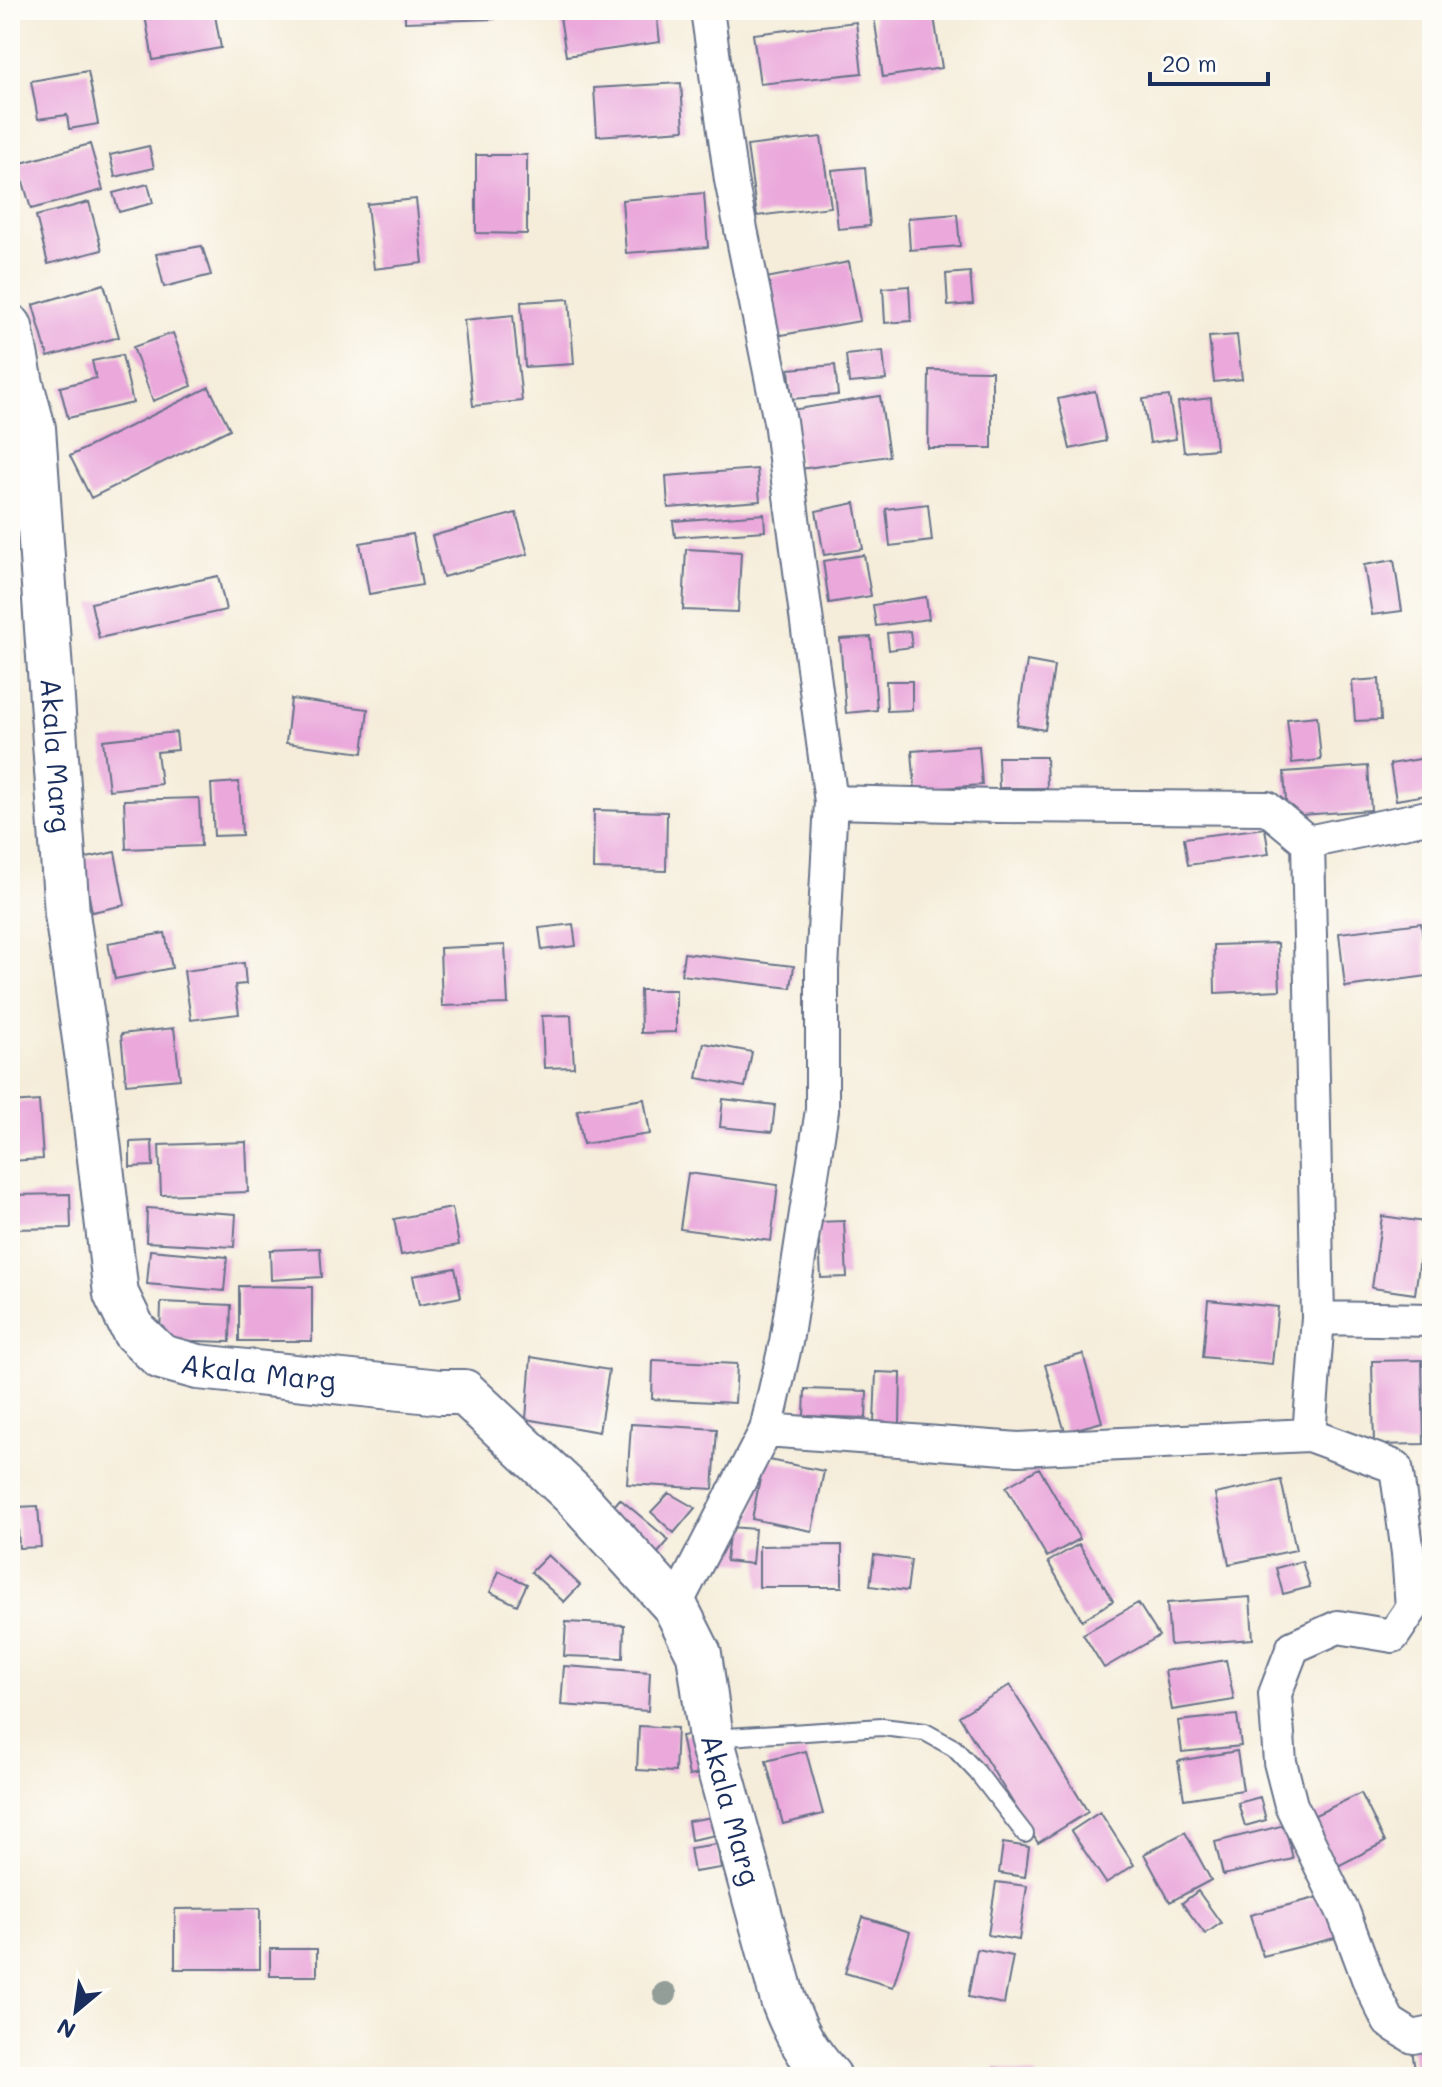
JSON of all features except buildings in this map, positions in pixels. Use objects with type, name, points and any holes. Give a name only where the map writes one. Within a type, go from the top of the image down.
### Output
[{"type":"main road","name":"Akala Marg","points":[[10,327],[33,428],[67,914],[116,1294],[134,1331],[161,1357],[198,1367],[464,1392],[576,1497],[675,1606],[699,1654],[711,1738],[783,2000],[796,2033],[829,2077]]},
{"type":"street","points":[[675,1606],[766,1430],[786,1342],[822,1110],[822,970],[831,802],[780,421],[731,180],[707,10]]},
{"type":"street","points":[[831,802],[1267,808],[1308,842],[1318,1318],[1309,1435]]},
{"type":"street","points":[[1308,842],[1432,816]]},
{"type":"street","points":[[1318,1318],[1432,1320]]},
{"type":"street","points":[[766,1430],[1018,1449],[1309,1435],[1396,1467],[1412,1608],[1393,1636],[1338,1627],[1293,1647],[1275,1694],[1280,1762],[1291,1805],[1344,1914],[1370,1984],[1389,2022],[1413,2037],[1432,2033]]},
{"type":"lane","points":[[711,1738],[882,1727],[925,1732],[954,1748],[977,1772],[1025,1834]]}]
